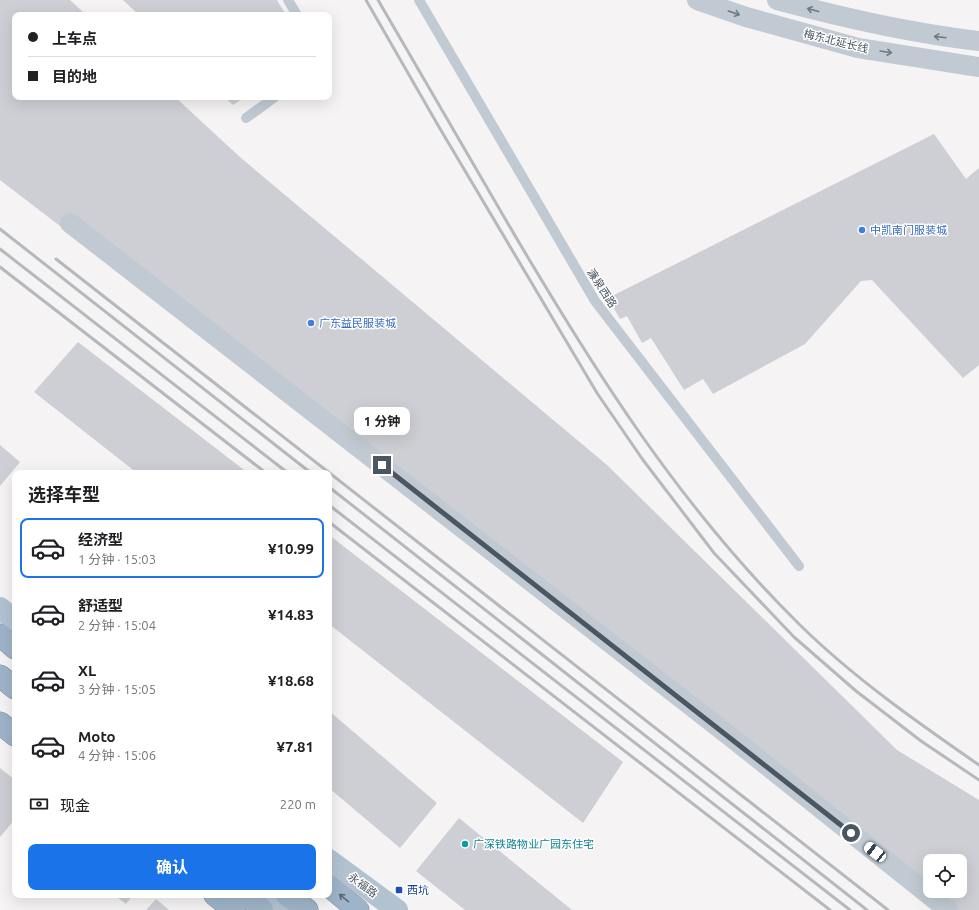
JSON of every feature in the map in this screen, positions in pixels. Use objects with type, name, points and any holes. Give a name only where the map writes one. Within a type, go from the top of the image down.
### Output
[{"type":"highway","points":[[0,636],[12,646]]},
{"type":"highway","points":[[0,675],[12,684]]},
{"type":"highway","points":[[0,688],[12,698]]},
{"type":"highway","points":[[332,888],[358,910]]},
{"type":"highway","points":[[219,898],[234,910]]},
{"type":"highway","points":[[250,898],[262,910]]},
{"type":"highway","points":[[291,898],[307,910]]},
{"type":"highway","points":[[305,898],[316,910]]},
{"type":"main road","points":[[0,608],[12,618]]},
{"type":"main road","name":"永福路","points":[[332,862],[397,910]]},
{"type":"main road","points":[[209,898],[223,910]]},
{"type":"main road","points":[[276,898],[290,910]]},
{"type":"street","name":"梅东北延长线","points":[[697,0],[746,17],[858,48],[979,67]]},
{"type":"street","points":[[777,0],[861,22],[930,36],[979,41]]},
{"type":"street","points":[[70,223],[718,728],[948,910]]},
{"type":"lane","points":[[288,0],[295,12]]},
{"type":"lane","name":"濂泉西路","points":[[419,0],[595,301],[799,566]]},
{"type":"lane","points":[[246,118],[271,100]]},
{"type":"building","name":"广东益民服装城","points":[[0,0],[70,0],[83,12],[12,12],[12,100],[178,100],[241,158],[607,465],[897,750],[979,800],[979,910],[952,910],[936,898],[967,898],[967,854],[923,854],[923,888],[0,180]]},
{"type":"building","points":[[123,0],[277,0],[284,12],[136,12]]},
{"type":"building","points":[[227,100],[240,100],[233,105]]},
{"type":"building","name":"中凯南门服装城","points":[[934,134],[966,179],[979,168],[979,365],[963,378],[872,280],[861,281],[805,344],[713,394],[703,379],[684,390],[651,338],[642,343],[627,316],[620,319],[608,298]]},
{"type":"building","points":[[78,342],[244,470],[133,470],[34,392]]},
{"type":"building","points":[[0,445],[20,462],[0,486]]},
{"type":"building","points":[[332,537],[623,762],[583,823],[332,626]]},
{"type":"building","points":[[332,714],[437,803],[400,848],[332,791]]},
{"type":"building","points":[[0,768],[12,778],[12,823],[0,837]]},
{"type":"building","name":"广深铁路物业广园东住宅","points":[[459,818],[572,910],[465,910],[416,871]]},
{"type":"building","points":[[118,898],[131,898],[126,904]]},
{"type":"building","points":[[156,899],[169,910],[146,910]]},
{"type":"railway","points":[[366,0],[439,127],[597,393],[643,460],[714,553],[794,637],[856,691],[921,741],[979,780]]},
{"type":"railway","points":[[378,0],[539,276],[605,382],[640,433],[715,532],[756,579],[800,625],[842,663],[886,699],[979,765]]},
{"type":"railway","points":[[0,229],[307,470]]},
{"type":"railway","points":[[0,249],[284,470]]},
{"type":"railway","points":[[56,259],[326,470]]},
{"type":"railway","points":[[0,267],[262,470]]},
{"type":"railway","points":[[332,475],[888,910]]},
{"type":"railway","points":[[332,489],[867,910]]},
{"type":"railway","points":[[332,507],[850,910]]},
{"type":"railway","points":[[332,524],[830,910]]},
{"type":"place","name":"中凯南门服装城","points":[[862,230]]},
{"type":"place","name":"广东益民服装城","points":[[311,323]]},
{"type":"place","name":"广深铁路物业广园东住宅","points":[[465,844]]},
{"type":"place","name":"西坑","points":[[399,890]]},
{"type":"route","points":[[382,465],[731,737],[851,833]]}]
